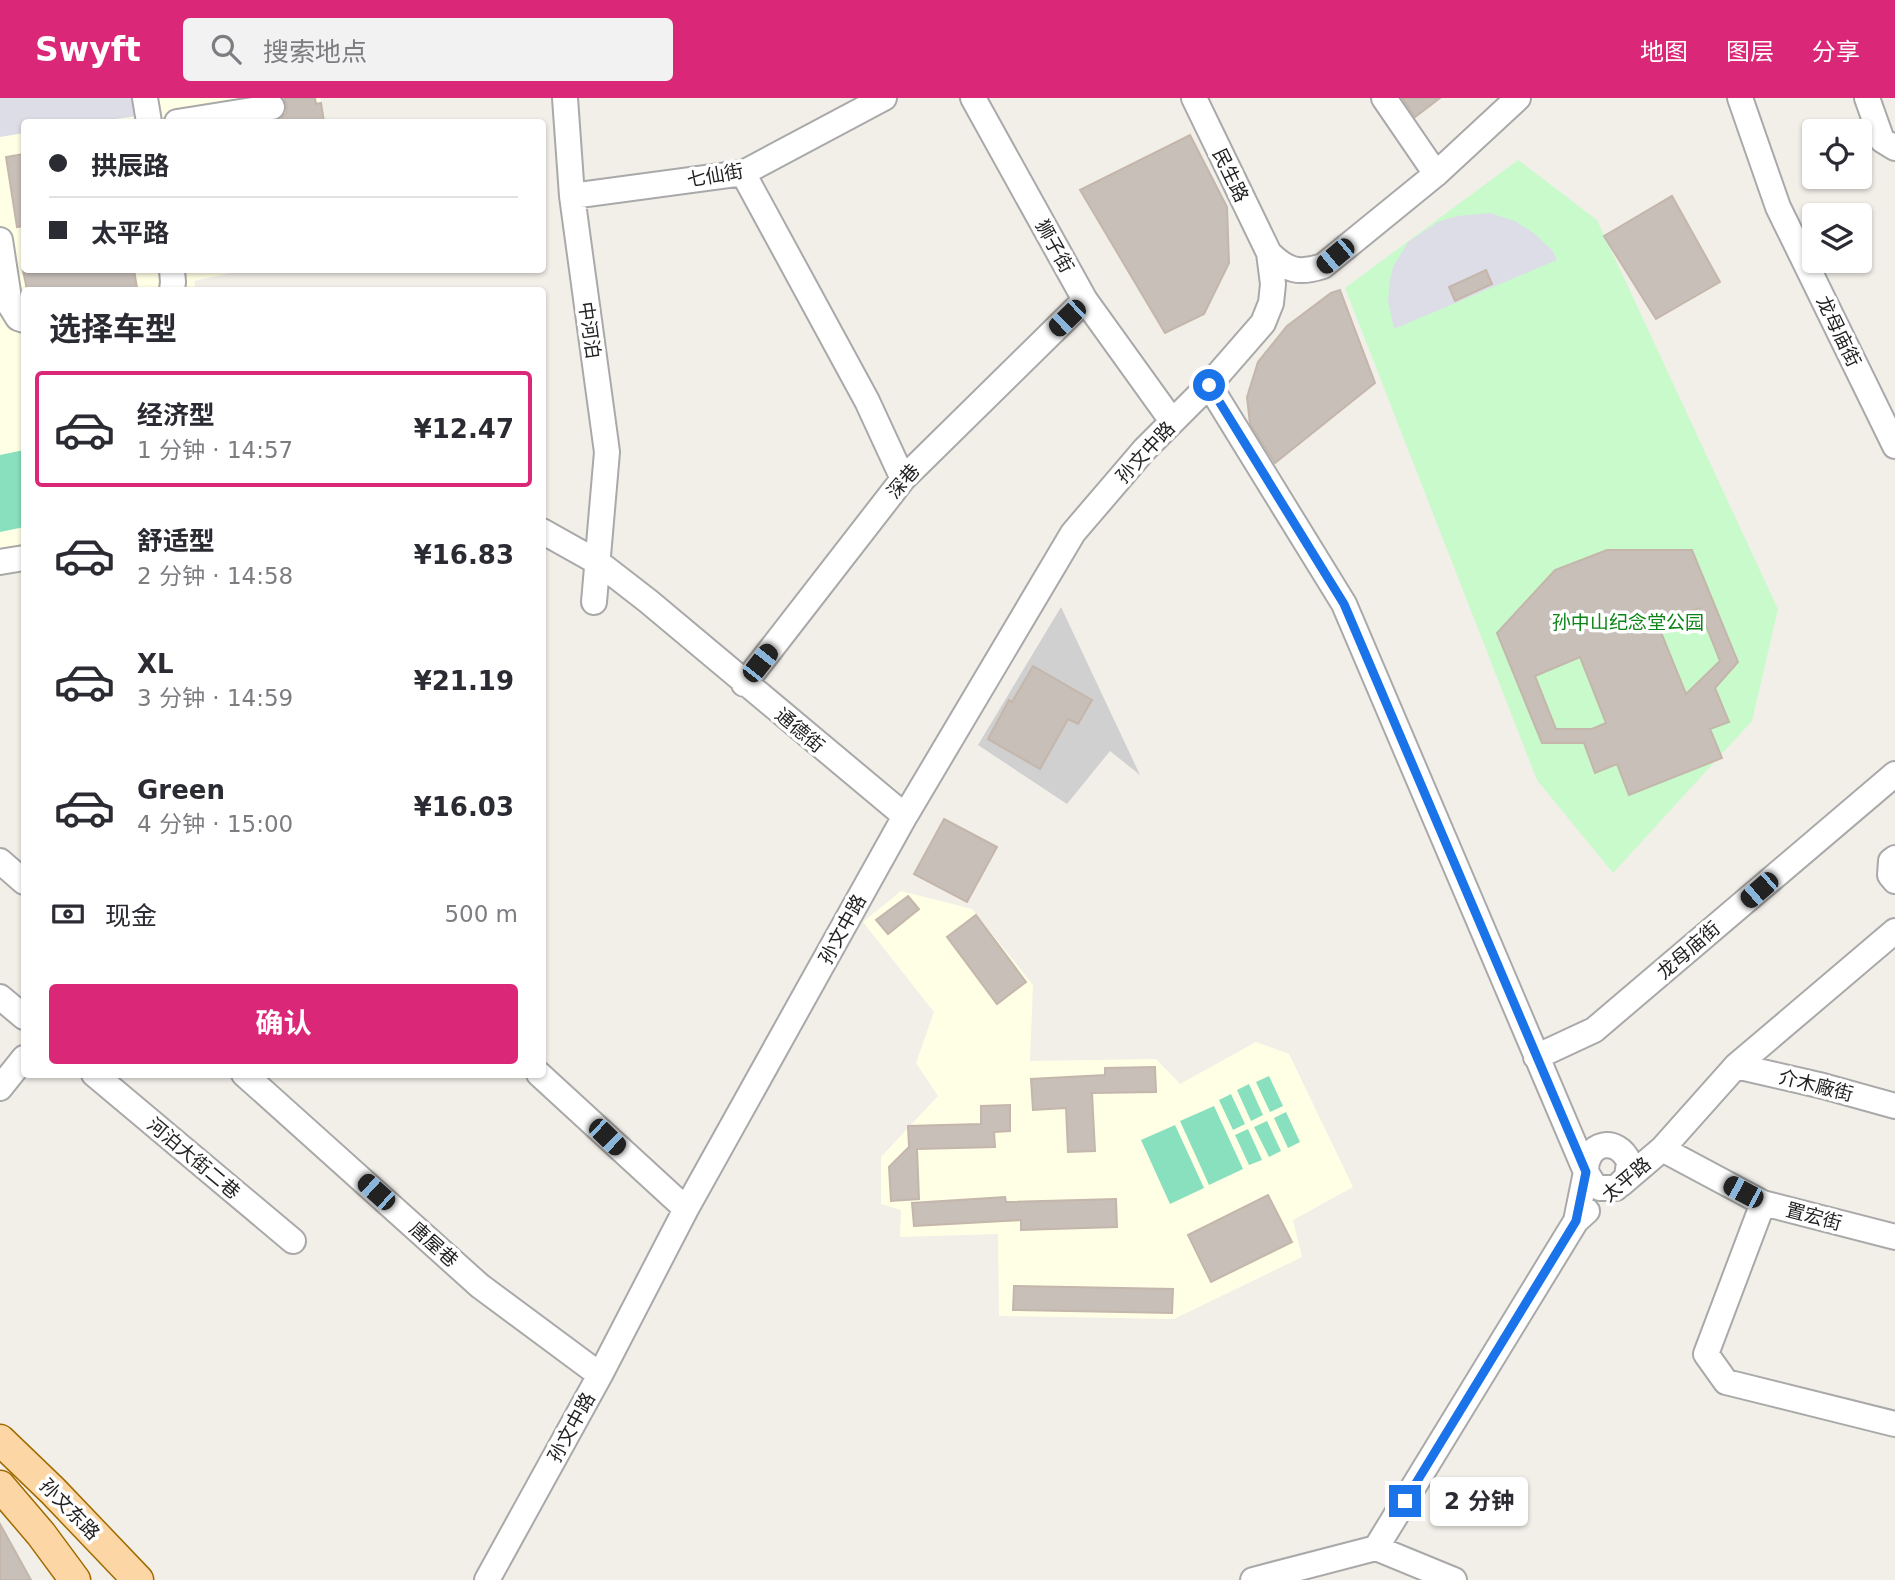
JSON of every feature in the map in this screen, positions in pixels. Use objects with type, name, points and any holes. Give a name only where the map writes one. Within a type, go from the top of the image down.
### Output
[{"type":"main road","name":"孙文东路","points":[[0,1440],[138,1580]]},
{"type":"main road","name":"孙文东路","points":[[0,1486],[41,1534],[75,1580]]},
{"type":"street","points":[[145,98],[148,119]]},
{"type":"street","name":"中河泊","points":[[565,98],[572,195],[607,452],[594,602]]},
{"type":"street","name":"七仙街","points":[[572,195],[743,173],[884,98]]},
{"type":"street","name":"狮子街","points":[[973,98],[1085,300],[1172,421]]},
{"type":"street","name":"民生路","points":[[1194,98],[1269,253]]},
{"type":"street","points":[[1384,98],[1436,174]]},
{"type":"street","points":[[1269,253],[1278,262],[1301,271],[1323,266],[1436,174],[1518,98]]},
{"type":"street","name":"龙母庙街","points":[[1740,98],[1778,207],[1895,446]]},
{"type":"street","points":[[1867,98],[1882,140],[1895,148]]},
{"type":"street","points":[[196,119],[272,107]]},
{"type":"street","points":[[743,173],[867,401],[902,478]]},
{"type":"street","points":[[0,240],[10,305],[21,319]]},
{"type":"street","name":"孙文中路","points":[[487,1580],[600,1375],[686,1209],[905,816],[1073,533],[1144,450],[1209,385],[1263,323],[1273,284],[1269,253]]},
{"type":"street","name":"深巷","points":[[744,684],[902,478],[1085,300]]},
{"type":"street","points":[[1209,385],[1344,604],[1571,1137],[1589,1161],[1594,1185],[1601,1188],[1622,1182],[1629,1162],[1621,1150]]},
{"type":"street","name":"通德街","points":[[546,533],[599,563],[648,601],[905,816]]},
{"type":"street","points":[[0,562],[21,558]]},
{"type":"street","name":"龙母庙街","points":[[1536,1057],[1594,1030],[1895,774]]},
{"type":"street","points":[[1895,858],[1891,861],[1889,875],[1895,881]]},
{"type":"street","points":[[0,861],[21,879]]},
{"type":"street","name":"太平路","points":[[1376,1548],[1576,1221],[1660,1150],[1736,1066],[1895,931]]},
{"type":"street","points":[[0,997],[21,1014]]},
{"type":"street","points":[[0,1088],[21,1062]]},
{"type":"street","name":"介木廠街","points":[[1736,1066],[1895,1106]]},
{"type":"street","name":"河泊大街二巷","points":[[99,1078],[293,1241]]},
{"type":"street","name":"唐屋巷","points":[[248,1078],[480,1286],[600,1375]]},
{"type":"street","points":[[542,1078],[686,1209]]},
{"type":"street","points":[[1576,1221],[1589,1161],[1606,1145],[1621,1150],[1660,1150]]},
{"type":"street","name":"置宏街","points":[[1660,1150],[1763,1203],[1895,1237]]},
{"type":"street","points":[[1763,1203],[1706,1354],[1726,1382],[1895,1424]]},
{"type":"street","points":[[1253,1580],[1376,1548],[1454,1580]]},
{"type":"shaded area","points":[[0,98],[320,98],[324,119],[21,119],[21,273],[231,273],[194,281],[195,287],[21,287],[21,546],[0,550]]},
{"type":"shaded area","points":[[0,98],[135,98],[138,116],[115,119],[21,119],[21,134],[0,137]]},
{"type":"shaded area","points":[[1490,213],[1515,221],[1535,234],[1552,250],[1557,260],[1394,329],[1388,301],[1390,280],[1393,267],[1408,242],[1438,222],[1457,216]]},
{"type":"shaded area","points":[[1061,607],[1140,775],[1110,751],[1067,804],[978,745]]},
{"type":"shaded area","points":[[901,891],[972,909],[1033,985],[1030,1061],[1156,1059],[1180,1084],[1256,1042],[1289,1054],[1353,1187],[1293,1220],[1302,1257],[1174,1319],[999,1316],[998,1234],[900,1237],[901,1210],[881,1204],[881,1157],[938,1096],[916,1063],[934,1012],[863,922]]},
{"type":"green space","name":"孙中山纪念堂公园","points":[[1518,160],[1597,220],[1778,609],[1752,721],[1613,873],[1537,780],[1345,288]]},
{"type":"green space","points":[[21,451],[21,528],[0,532],[0,455]]},
{"type":"green space","points":[[1269,1076],[1283,1106],[1270,1112],[1256,1082]]},
{"type":"green space","points":[[1249,1084],[1263,1115],[1251,1121],[1237,1090]]},
{"type":"green space","points":[[1231,1094],[1245,1124],[1233,1130],[1219,1100]]},
{"type":"green space","points":[[1214,1106],[1243,1169],[1209,1185],[1180,1121]]},
{"type":"green space","points":[[1286,1112],[1300,1142],[1288,1148],[1274,1118]]},
{"type":"green space","points":[[1267,1121],[1281,1151],[1269,1157],[1254,1127]]},
{"type":"green space","points":[[1175,1125],[1204,1188],[1170,1204],[1141,1140]]},
{"type":"green space","points":[[1248,1129],[1262,1160],[1249,1165],[1235,1135]]},
{"type":"building","points":[[284,98],[315,98],[316,104],[321,103],[324,119],[281,119],[286,113]]},
{"type":"building","points":[[1402,98],[1440,98],[1415,117]]},
{"type":"building","points":[[1190,135],[1227,207],[1229,263],[1204,314],[1165,333],[1080,190]]},
{"type":"building","points":[[21,154],[21,226],[17,227],[6,157]]},
{"type":"building","points":[[1672,196],[1720,282],[1656,319],[1604,236]]},
{"type":"building","points":[[1486,270],[1492,284],[1455,301],[1449,287]]},
{"type":"building","points":[[24,273],[134,273],[137,287],[26,287]]},
{"type":"building","points":[[1340,290],[1375,383],[1275,463],[1250,424],[1247,397],[1258,362],[1287,326],[1331,293]]},
{"type":"building","points":[[1607,550],[1692,550],[1738,662],[1715,688],[1729,722],[1710,729],[1722,758],[1629,795],[1617,764],[1595,773],[1584,743],[1542,743],[1497,633],[1555,570]],"holes":[[[1699,608],[1720,661],[1686,694],[1658,625]],[[1580,657],[1606,723],[1592,729],[1556,729],[1535,676]]]},
{"type":"building","points":[[1033,666],[1092,700],[1078,724],[1068,719],[1040,769],[988,739],[1009,700],[1012,702]]},
{"type":"building","points":[[944,819],[997,847],[967,902],[914,874]]},
{"type":"building","points":[[908,896],[919,909],[888,934],[876,920]]},
{"type":"building","points":[[976,915],[1026,982],[997,1004],[947,937]]},
{"type":"building","points":[[1155,1067],[1156,1092],[1092,1093],[1095,1151],[1068,1152],[1066,1108],[1033,1110],[1031,1079],[1105,1075],[1105,1068]]},
{"type":"building","points":[[1010,1105],[1010,1131],[994,1132],[995,1147],[917,1149],[919,1199],[891,1201],[889,1167],[909,1147],[908,1126],[981,1124],[981,1106]]},
{"type":"building","points":[[1268,1195],[1292,1242],[1211,1282],[1188,1235]]},
{"type":"building","points":[[1005,1197],[1006,1202],[1116,1199],[1117,1227],[1021,1230],[1021,1220],[914,1226],[912,1203]]},
{"type":"building","points":[[1014,1286],[1173,1289],[1172,1313],[1013,1310]]},
{"type":"building","points":[[0,1524],[31,1580],[0,1580]]},
{"type":"route","points":[[1209,385],[1344,604],[1586,1172],[1576,1221],[1405,1501]]}]
